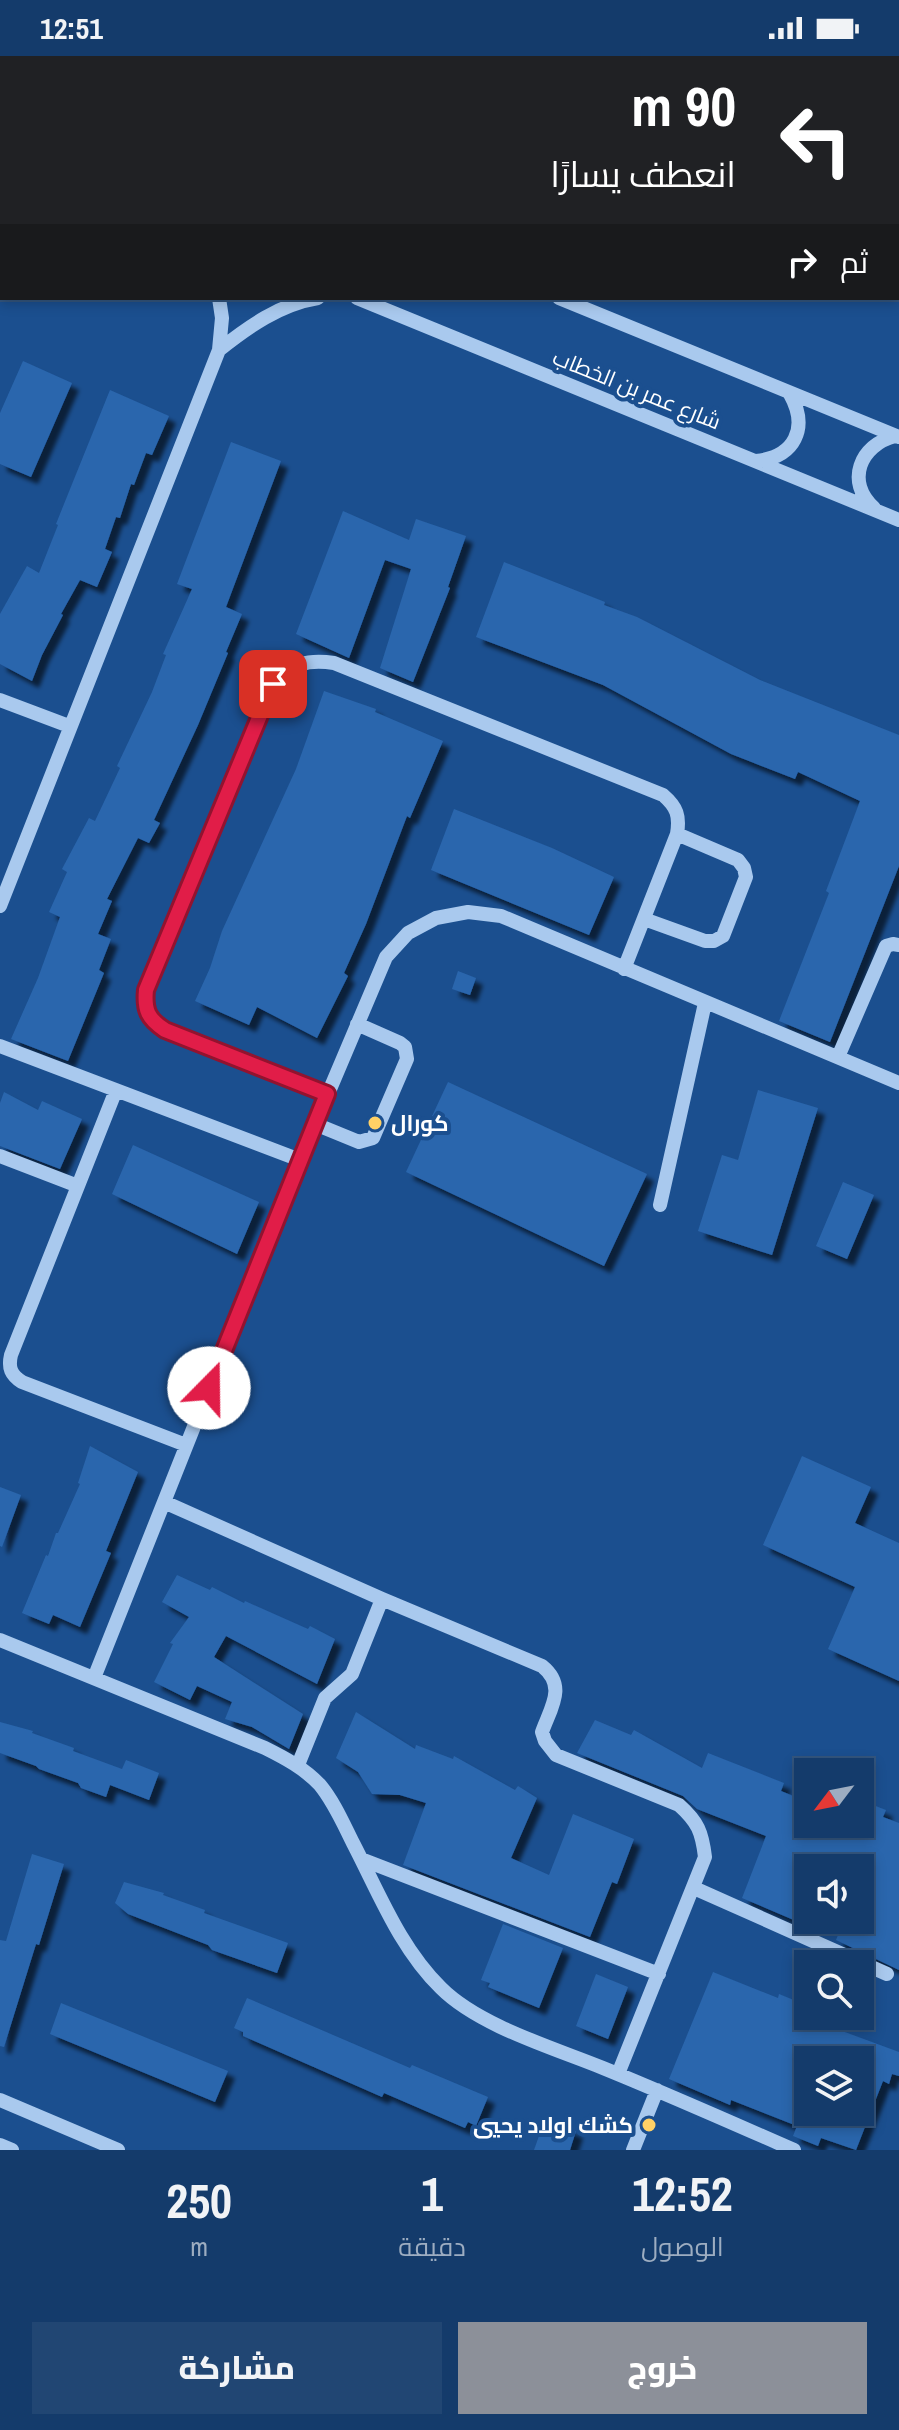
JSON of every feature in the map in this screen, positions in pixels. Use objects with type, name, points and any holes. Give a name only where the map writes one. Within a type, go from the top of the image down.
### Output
[{"type":"street","points":[[0,906],[219,350],[222,318],[219,300]]},
{"type":"street","points":[[219,350],[278,311],[312,300]]},
{"type":"street","name":"شارع عمر بن الخطاب","points":[[362,300],[899,520]]},
{"type":"street","points":[[564,300],[897,437]]},
{"type":"street","points":[[755,461],[769,460],[791,445],[799,419],[797,406],[790,394]]},
{"type":"street","points":[[878,511],[868,503],[862,492],[860,467],[873,446],[883,439],[897,437]]},
{"type":"street","points":[[327,1094],[165,1030],[151,1021],[144,1006],[146,990],[273,684],[284,672],[299,663],[316,660],[334,663],[663,795],[674,805],[680,819],[677,834],[624,969]]},
{"type":"street","points":[[0,700],[69,726]]},
{"type":"street","points":[[644,919],[705,941],[714,941],[723,936],[746,877],[738,860],[677,834]]},
{"type":"street","points":[[94,1678],[327,1094],[386,957],[408,933],[436,918],[468,912],[501,916],[899,1083]]},
{"type":"street","points":[[838,1057],[886,946],[899,945]]},
{"type":"street","points":[[660,1205],[705,1003]]},
{"type":"street","points":[[315,1124],[359,1142],[373,1138],[407,1059],[405,1047],[400,1043],[357,1024]]},
{"type":"street","points":[[0,1046],[300,1160]]},
{"type":"street","points":[[116,1090],[9,1366],[13,1376],[22,1382],[186,1445]]},
{"type":"street","points":[[0,1156],[78,1186]]},
{"type":"street","points":[[164,1502],[542,1666],[555,1681],[557,1691],[542,1732],[549,1749],[556,1755],[679,1805],[694,1818],[703,1836],[705,1857],[618,2074]]},
{"type":"street","points":[[298,1765],[325,1698],[352,1674],[382,1599]]},
{"type":"street","points":[[0,1640],[265,1748],[298,1765],[319,1785],[336,1810],[399,1934],[419,1964],[443,1990],[471,2012],[794,2150]]},
{"type":"street","points":[[361,1859],[659,1974]]},
{"type":"street","points":[[694,1888],[887,1974]]},
{"type":"street","points":[[633,2150],[657,2090]]},
{"type":"street","points":[[0,2100],[118,2150]]},
{"type":"street","points":[[0,2145],[12,2150]]},
{"type":"building","points":[[23,361],[72,383],[31,477],[0,464],[0,413]]},
{"type":"building","points":[[110,390],[169,416],[152,455],[146,453],[134,485],[131,484],[120,518],[116,517],[105,549],[112,552],[97,587],[80,580],[61,614],[32,681],[0,664],[0,614],[27,566],[39,573]]},
{"type":"building","points":[[231,442],[281,461],[226,607],[242,614],[198,725],[154,820],[160,823],[149,843],[138,838],[107,899],[112,901],[98,934],[111,939],[99,970],[104,973],[68,1061],[11,1039],[60,917],[49,912],[67,872],[62,869],[89,818],[95,821],[120,768],[117,766],[152,692],[166,655],[163,654],[192,589],[177,584]]},
{"type":"building","points":[[343,511],[409,540],[416,519],[466,536],[450,588],[413,682],[380,668],[411,569],[385,560],[349,658],[296,634]]},
{"type":"building","points":[[504,562],[605,602],[604,605],[637,617],[760,680],[899,735],[899,866],[830,1042],[779,1021],[829,893],[826,891],[860,801],[798,772],[795,779],[731,754],[603,685],[476,637]]},
{"type":"building","points":[[324,691],[376,709],[375,712],[443,741],[410,818],[407,816],[344,973],[348,976],[317,1038],[257,1007],[249,1025],[195,1001],[222,931],[296,769]]},
{"type":"building","points":[[454,809],[552,848],[614,877],[589,935],[431,870]]},
{"type":"building","points":[[458,971],[476,978],[470,995],[452,989]]},
{"type":"building","points":[[448,1082],[647,1174],[604,1266],[406,1172]]},
{"type":"building","points":[[758,1090],[818,1108],[772,1255],[698,1231],[722,1155],[738,1160]]},
{"type":"building","points":[[4,1092],[38,1110],[42,1101],[82,1119],[60,1169],[0,1146],[0,1103]]},
{"type":"building","points":[[133,1145],[259,1202],[237,1254],[112,1194]]},
{"type":"building","points":[[843,1182],[874,1195],[847,1259],[816,1246]]},
{"type":"building","points":[[90,1446],[138,1472],[106,1551],[111,1553],[80,1627],[53,1615],[49,1624],[22,1613],[80,1484]]},
{"type":"building","points":[[802,1456],[871,1487],[855,1523],[899,1543],[899,1681],[828,1649],[855,1587],[763,1545]]},
{"type":"building","points":[[0,1487],[21,1495],[2,1547],[0,1546]]},
{"type":"building","points":[[177,1575],[308,1629],[310,1626],[335,1639],[317,1684],[226,1636],[214,1657],[303,1714],[289,1749],[252,1727],[225,1719],[232,1702],[197,1686],[190,1700],[154,1682],[173,1644],[170,1643],[189,1617],[162,1602]]},
{"type":"building","points":[[356,1712],[415,1749],[416,1745],[453,1759],[454,1756],[515,1790],[518,1786],[537,1798],[511,1858],[549,1875],[573,1814],[634,1839],[617,1884],[612,1882],[590,1937],[403,1865],[426,1803],[400,1795],[372,1794],[358,1772],[336,1758]]},
{"type":"building","points":[[595,1720],[631,1735],[634,1730],[702,1768],[708,1753],[784,1783],[781,1791],[794,1796],[794,1838],[874,1838],[874,1805],[886,1810],[883,1817],[899,1823],[899,1970],[874,1958],[874,1950],[857,1950],[836,1940],[838,1934],[874,1934],[874,1854],[794,1854],[794,1920],[742,1898],[766,1836],[697,1809],[683,1796],[577,1753]]},
{"type":"building","points":[[0,1722],[33,1731],[74,1748],[73,1751],[122,1769],[126,1760],[159,1773],[149,1800],[110,1785],[106,1797],[0,1753]]},
{"type":"building","points":[[32,1854],[64,1864],[4,2047],[0,2046],[0,1940],[6,1941]]},
{"type":"building","points":[[124,1882],[164,1893],[205,1910],[204,1913],[288,1943],[277,1973],[212,1950],[208,1945],[128,1914],[115,1903]]},
{"type":"building","points":[[503,1924],[563,1948],[539,2008],[488,1987],[490,1983],[481,1980]]},
{"type":"building","points":[[713,1972],[778,1998],[779,1994],[794,2000],[794,2030],[839,2030],[899,2052],[899,2076],[892,2074],[889,2084],[883,2081],[874,2104],[874,2046],[794,2046],[794,2125],[731,2100],[730,2105],[669,2079]]},
{"type":"building","points":[[596,1974],[628,1987],[608,2039],[576,2026]]},
{"type":"building","points":[[247,1998],[410,2068],[412,2065],[488,2097],[476,2126],[468,2122],[465,2128],[384,2093],[382,2097],[243,2036],[243,2032],[234,2028]]},
{"type":"building","points":[[61,2003],[228,2071],[215,2102],[50,2034]]},
{"type":"building","points":[[545,2119],[576,2131],[570,2150],[534,2150]]},
{"type":"building","points":[[797,2126],[865,2126],[856,2150],[821,2138],[818,2146],[793,2136]]},
{"type":"place","name":"كورال","points":[[375,1123]]},
{"type":"place","name":"كشك اولاد يحيي","points":[[649,2125]]},
{"type":"route","points":[[209,1388],[327,1094],[165,1030],[151,1021],[144,1006],[146,990],[273,684]]}]
